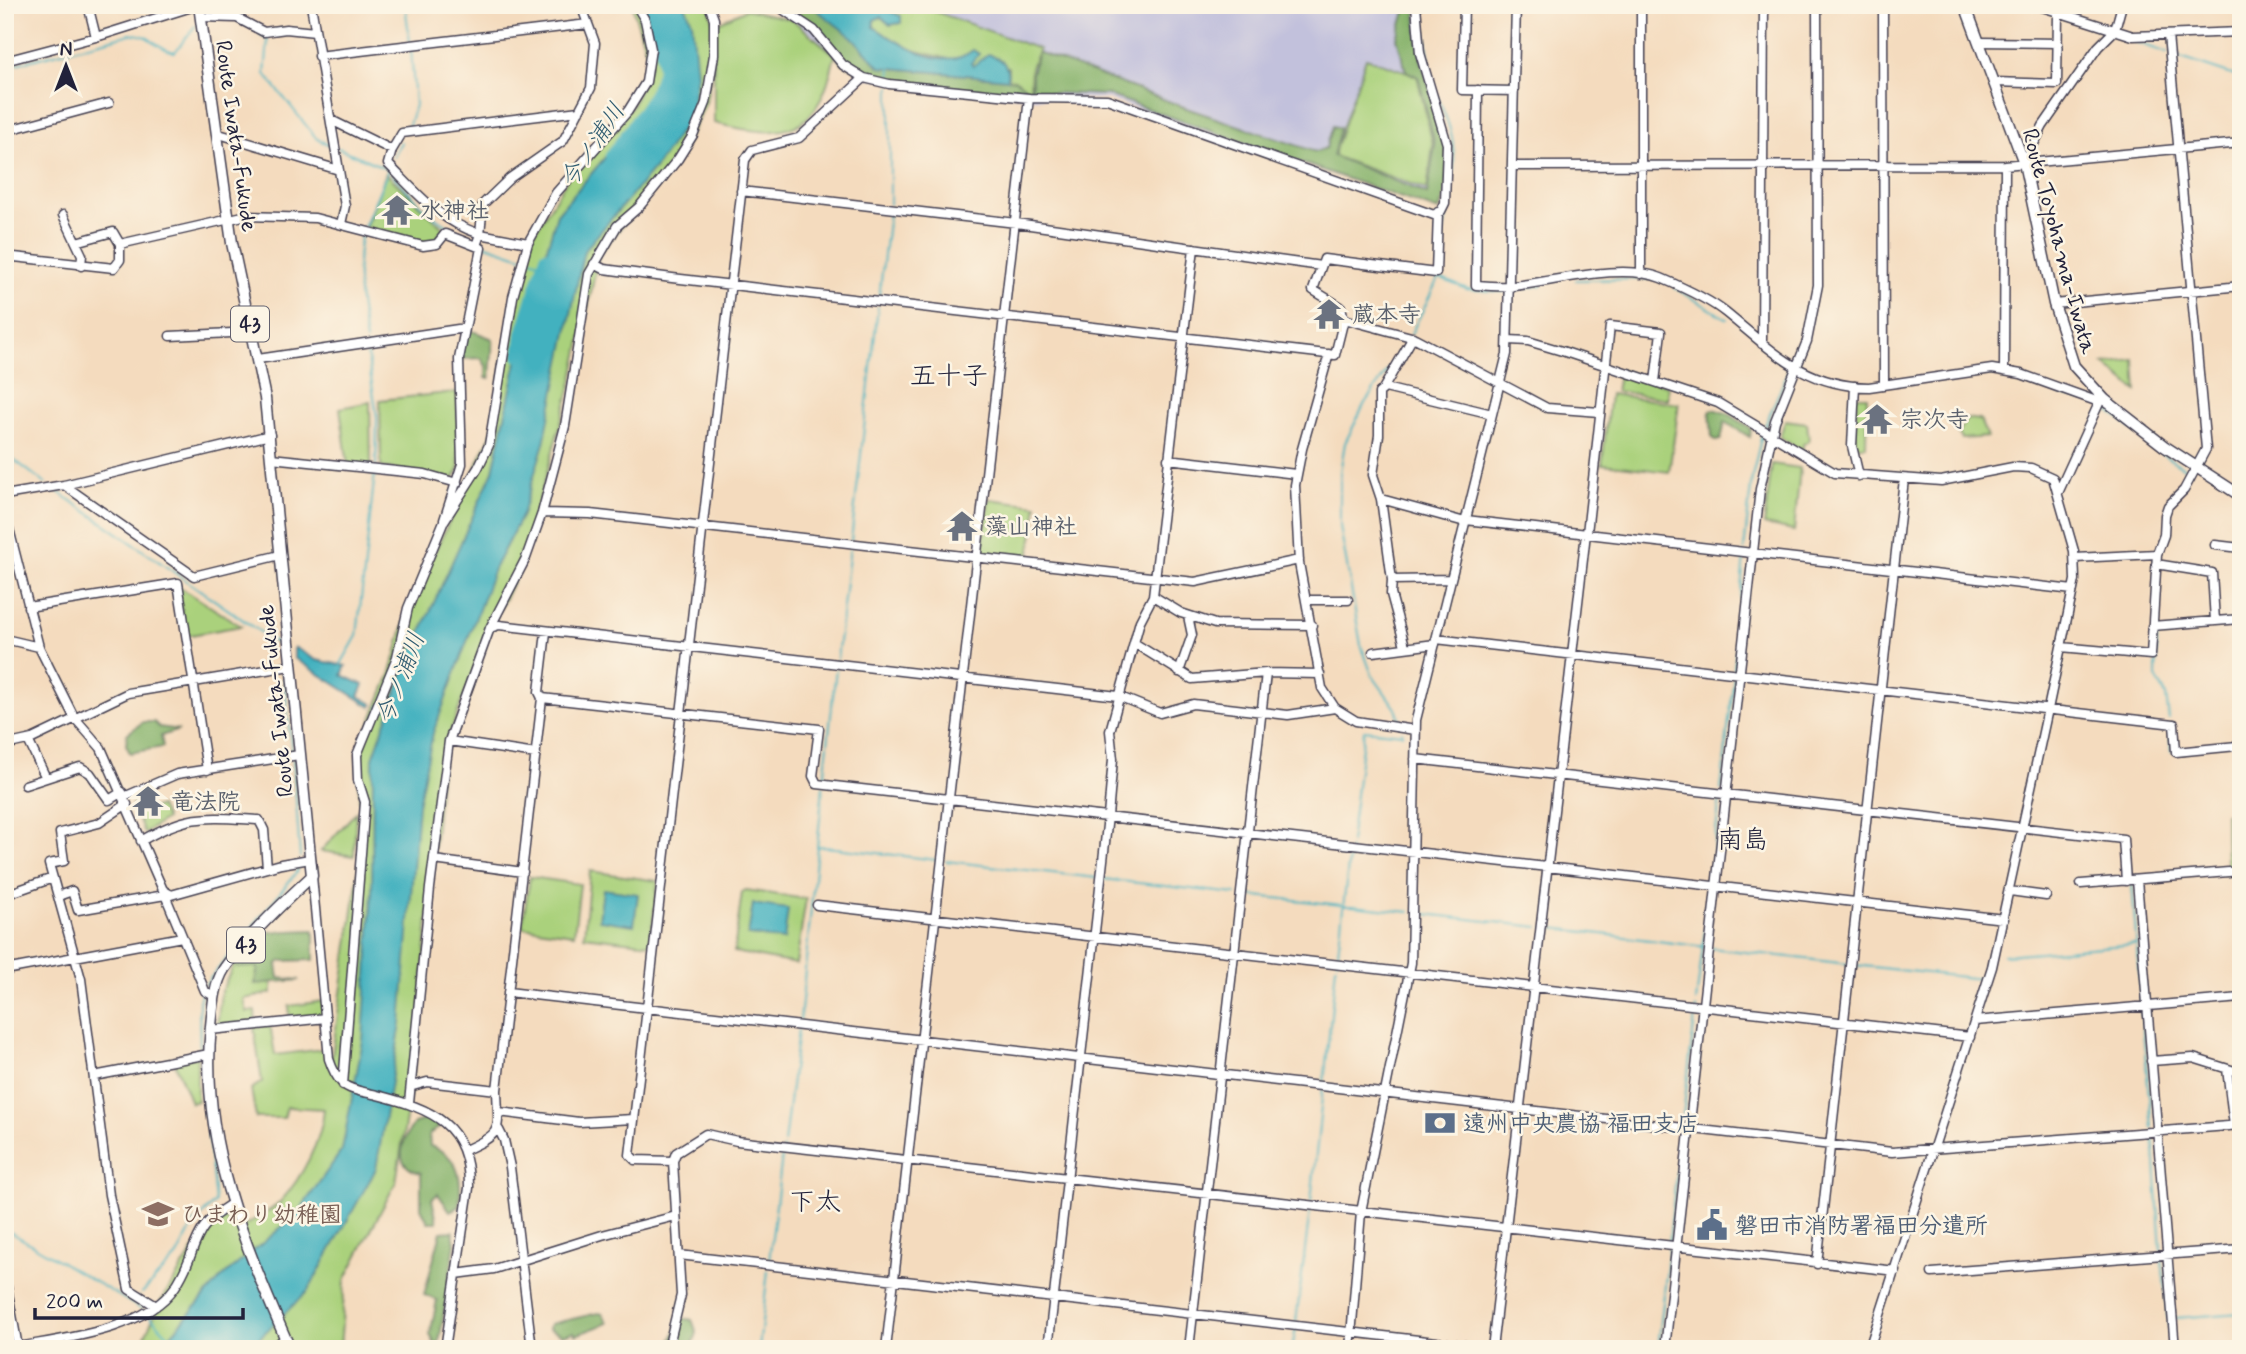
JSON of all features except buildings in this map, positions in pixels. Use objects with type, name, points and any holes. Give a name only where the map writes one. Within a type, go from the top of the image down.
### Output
[{"type":"main road","name":"Route Iwata-Fukude","points":[[199,5],[219,134],[228,219],[258,359],[270,435],[312,876]]},
{"type":"main road","name":"Route Toyohama-Iwata","points":[[1965,5],[2024,163],[2054,304],[2074,366],[2099,402],[2241,496]]},
{"type":"main road","name":"43","points":[[290,1349],[231,1204],[210,1113],[210,1030],[214,996],[223,970],[312,876]]},
{"type":"street","points":[[88,5],[96,37]]},
{"type":"street","points":[[5,61],[96,37],[199,5]]},
{"type":"street","points":[[311,5],[345,206],[341,224]]},
{"type":"street","points":[[476,246],[483,204],[510,178],[563,141],[579,111],[594,75],[595,43],[581,5]]},
{"type":"street","points":[[347,1086],[365,802],[358,780],[357,755],[397,657],[408,608],[444,521],[467,487],[489,445],[513,297],[528,243],[556,192],[628,111],[646,82],[652,49],[645,20],[636,5]]},
{"type":"street","points":[[410,1103],[434,860],[449,741],[490,628],[526,558],[542,513],[565,426],[589,274],[617,226],[639,207],[678,159],[693,135],[706,103],[714,55],[714,19],[709,5]]},
{"type":"street","points":[[776,5],[814,30],[844,65],[864,78],[878,83],[1029,98],[1107,99],[1434,215],[1445,203],[1447,144],[1420,53],[1416,5]]},
{"type":"street","points":[[1464,5],[1462,90],[1514,91]]},
{"type":"street","points":[[1350,1349],[1361,1212],[1412,947],[1415,730],[1509,340],[1516,5]]},
{"type":"street","points":[[1641,5],[1642,274]]},
{"type":"street","points":[[1762,344],[1764,5]]},
{"type":"street","points":[[1665,1349],[1760,489],[1771,438],[1807,341],[1818,285],[1817,5]]},
{"type":"street","points":[[1883,5],[1884,383]]},
{"type":"street","points":[[2036,5],[2113,32],[2133,36],[2241,32]]},
{"type":"street","points":[[2024,163],[2043,127],[2098,47],[2113,32],[2122,5]]},
{"type":"street","points":[[1994,82],[2057,84],[2058,13]]},
{"type":"street","points":[[201,17],[237,18],[264,32],[286,29],[315,32]]},
{"type":"street","points":[[318,56],[589,24]]},
{"type":"street","points":[[2061,647],[2151,655],[2156,626],[2157,554],[2164,535],[2168,506],[2184,490],[2204,455],[2207,441],[2168,34]]},
{"type":"street","points":[[1979,43],[2058,43]]},
{"type":"street","points":[[673,1161],[635,1160],[630,1155],[745,160],[752,150],[799,138],[864,78]]},
{"type":"street","points":[[1478,90],[1476,285],[1511,286],[1584,275],[1642,274],[1659,277],[1724,311],[1795,371],[1855,389],[1961,371],[2004,371],[2099,402],[2058,493]]},
{"type":"street","points":[[886,1349],[1029,98]]},
{"type":"street","points":[[5,131],[109,103]]},
{"type":"street","points":[[528,243],[480,234],[455,226],[390,166],[392,150],[405,132],[579,111]]},
{"type":"street","points":[[331,120],[392,150]]},
{"type":"street","points":[[219,134],[339,170]]},
{"type":"street","points":[[1513,166],[2005,165],[2241,143]]},
{"type":"street","points":[[2004,371],[2005,165]]},
{"type":"street","points":[[741,191],[1016,223],[1321,266]]},
{"type":"street","points":[[594,264],[604,269],[1335,355],[1344,319],[1340,307],[1313,290],[1324,258],[1436,273],[1438,212]]},
{"type":"street","points":[[63,215],[82,255],[81,265]]},
{"type":"street","points":[[120,244],[243,216],[315,218],[423,246],[437,244],[445,234],[481,248],[459,359],[462,464],[445,507],[444,521]]},
{"type":"street","points":[[5,256],[114,268],[120,260],[120,244],[113,232],[76,242]]},
{"type":"street","points":[[1048,1349],[1108,817],[1113,759],[1110,731],[1134,643],[1153,596],[1194,248]]},
{"type":"street","points":[[2054,304],[2241,286]]},
{"type":"street","points":[[1344,319],[1413,337],[1547,408],[1600,412]]},
{"type":"street","points":[[679,1255],[1493,1349],[1610,326],[1661,332],[1655,382]]},
{"type":"street","points":[[258,359],[465,328]]},
{"type":"street","points":[[170,336],[252,332]]},
{"type":"street","points":[[1405,646],[1391,594],[1392,580],[1381,499],[1373,468],[1379,435],[1379,393],[1413,337]]},
{"type":"street","points":[[1509,340],[1528,341],[1718,403],[1826,470],[1859,476],[1941,481],[1999,468],[2023,467],[2053,478],[2075,558],[2073,590],[2010,891],[1975,1021],[1869,1349]]},
{"type":"street","points":[[1329,354],[1296,474],[1299,560],[1320,674],[1326,698],[1335,708],[1371,725],[1415,730]]},
{"type":"street","points":[[1383,389],[1492,414]]},
{"type":"street","points":[[1855,389],[1852,446],[1859,476]]},
{"type":"street","points":[[5,495],[64,485],[270,435]]},
{"type":"street","points":[[271,458],[425,474],[457,482]]},
{"type":"street","points":[[1168,459],[1296,474]]},
{"type":"street","points":[[1817,1264],[1904,479]]},
{"type":"street","points":[[64,485],[194,576],[280,555]]},
{"type":"street","points":[[1381,499],[1465,521],[2073,590]]},
{"type":"street","points":[[5,513],[39,647],[74,717],[101,748],[125,798],[205,991],[214,996]]},
{"type":"street","points":[[542,513],[590,514],[1195,582],[1299,560]]},
{"type":"street","points":[[2215,545],[2241,548]]},
{"type":"street","points":[[2075,558],[2157,554]]},
{"type":"street","points":[[2156,564],[2212,573],[2215,621]]},
{"type":"street","points":[[1392,580],[1451,579]]},
{"type":"street","points":[[28,607],[178,583],[207,770]]},
{"type":"street","points":[[1153,596],[1188,616],[1215,625],[1312,625]]},
{"type":"street","points":[[1308,600],[1348,600]]},
{"type":"street","points":[[1179,672],[1192,635],[1188,616]]},
{"type":"street","points":[[2156,626],[2241,619]]},
{"type":"street","points":[[490,628],[499,625],[1118,696],[1160,713],[1193,704],[1288,715],[1335,708]]},
{"type":"street","points":[[532,1349],[505,1140],[499,1130],[497,1090],[542,698],[539,692],[546,632]]},
{"type":"street","points":[[5,639],[39,647]]},
{"type":"street","points":[[1373,652],[1436,641],[1572,655],[2169,723],[2174,724],[2176,752],[2236,746],[2241,743]]},
{"type":"street","points":[[1134,643],[1192,679],[1265,673],[1320,674]]},
{"type":"street","points":[[5,745],[28,740],[128,693],[290,661]]},
{"type":"street","points":[[1189,1349],[1265,673]]},
{"type":"street","points":[[542,698],[820,729],[813,776],[817,784],[2004,919]]},
{"type":"street","points":[[28,740],[45,776]]},
{"type":"street","points":[[449,741],[536,754]]},
{"type":"street","points":[[156,1306],[129,1289],[109,1195],[81,979],[49,864],[64,861],[60,833],[99,823],[125,798],[166,778],[299,755]]},
{"type":"street","points":[[1415,759],[2123,839],[2147,1006],[2175,1349]]},
{"type":"street","points":[[25,785],[45,776],[80,768],[90,773],[109,800],[125,798]]},
{"type":"street","points":[[141,841],[170,824],[191,817],[259,820],[264,830],[267,868]]},
{"type":"street","points":[[58,896],[72,891],[78,910],[164,893],[178,894],[267,868],[310,859]]},
{"type":"street","points":[[434,860],[523,872]]},
{"type":"street","points":[[2081,884],[2241,871]]},
{"type":"street","points":[[312,876],[329,1059],[335,1075],[347,1086],[433,1112],[444,1121],[465,1150],[469,1188],[445,1349]]},
{"type":"street","points":[[5,895],[53,878]]},
{"type":"street","points":[[2010,891],[2046,896]]},
{"type":"street","points":[[817,905],[1234,950],[1534,988],[1970,1037]]},
{"type":"street","points":[[5,970],[182,937]]},
{"type":"street","points":[[508,992],[1892,1152],[2237,1125],[2227,1069]]},
{"type":"street","points":[[1975,1021],[2241,998]]},
{"type":"street","points":[[210,1030],[326,1018]]},
{"type":"street","points":[[94,1076],[209,1054]]},
{"type":"street","points":[[2151,1061],[2193,1058],[2241,1073]]},
{"type":"street","points":[[413,1086],[426,1083],[497,1090]]},
{"type":"street","points":[[499,1112],[579,1122],[634,1119]]},
{"type":"street","points":[[465,1150],[494,1137],[499,1130]]},
{"type":"street","points":[[668,1349],[681,1295],[673,1161],[676,1153],[706,1135],[737,1141],[1896,1271]]},
{"type":"street","points":[[7,1349],[121,1324],[156,1306],[174,1287],[200,1230],[210,1217],[231,1204]]},
{"type":"street","points":[[456,1274],[494,1269],[676,1216]]},
{"type":"street","points":[[1932,1273],[2241,1249]]},
{"type":"street","points":[[5,1278],[18,1347]]},
{"type":"street","points":[[272,1349],[285,1338]]},
{"type":"shaded area","points":[[778,5],[1416,5],[1443,133],[1439,211],[1107,99],[1029,98],[864,78]]},
{"type":"green space","points":[[632,5],[709,5],[714,25],[746,9],[793,20],[835,55],[828,82],[809,116],[796,126],[762,131],[740,129],[714,123],[714,56],[706,103],[681,154],[599,254],[573,379],[520,568],[487,635],[442,754],[417,1048],[396,1182],[345,1280],[340,1349],[139,1349],[161,1301],[217,1213],[238,1229],[271,1210],[295,1182],[315,1146],[324,1109],[287,1107],[284,1118],[256,1118],[251,1089],[262,1082],[254,1028],[270,1024],[275,1055],[324,1049],[331,1062],[362,848],[357,755],[390,675],[410,603],[492,433],[505,347],[532,236],[572,172],[632,106],[650,65]]},
{"type":"green space","points":[[785,5],[811,5],[847,31],[880,67],[1016,80],[1030,91],[1027,95],[900,83],[867,75],[842,63],[816,31]]},
{"type":"green space","points":[[832,5],[917,5],[1039,49],[1031,67],[1030,91],[1008,79],[1008,67],[973,66],[963,58],[949,59],[901,47],[874,27],[874,19],[882,17],[890,25],[901,23],[901,16]]},
{"type":"green space","points":[[1407,5],[1416,5],[1420,54],[1446,152],[1445,191],[1439,211],[1108,95],[1032,92],[1032,73],[1038,52],[1189,109],[1316,152],[1326,148],[1333,126],[1340,128],[1333,156],[1427,194],[1435,145],[1418,77],[1406,71],[1397,38]]},
{"type":"green space","points":[[1366,58],[1417,75],[1433,145],[1427,190],[1333,156]]},
{"type":"green space","points":[[386,173],[444,229],[434,241],[418,243],[366,227]]},
{"type":"green space","points":[[465,328],[493,339],[490,378],[486,378],[486,366],[481,358],[459,359]]},
{"type":"green space","points":[[2135,360],[2137,391],[2104,364]]},
{"type":"green space","points":[[1620,370],[1668,386],[1668,399],[1616,391]]},
{"type":"green space","points":[[457,392],[459,470],[453,479],[381,467],[380,400]]},
{"type":"green space","points":[[1610,394],[1679,404],[1669,472],[1602,464]]},
{"type":"green space","points":[[1856,396],[1867,396],[1866,446],[1855,446]]},
{"type":"green space","points":[[370,402],[371,466],[348,466],[340,408]]},
{"type":"green space","points":[[1713,409],[1729,414],[1751,429],[1750,437],[1725,422],[1721,440],[1716,441],[1712,437],[1710,411]]},
{"type":"green space","points":[[1966,418],[1980,420],[1987,437],[1962,439],[1958,433]]},
{"type":"green space","points":[[1785,420],[1807,423],[1809,441],[1803,444],[1803,451],[1780,437]]},
{"type":"green space","points":[[1772,464],[1800,468],[1794,531],[1764,525]]},
{"type":"green space","points":[[989,499],[1037,505],[1029,559],[982,553]]},
{"type":"green space","points":[[178,586],[241,626],[185,636]]},
{"type":"green space","points":[[143,722],[154,722],[159,727],[179,730],[161,736],[163,747],[130,753],[126,745],[127,734]]},
{"type":"green space","points":[[137,801],[143,812],[160,806],[166,819],[144,833],[132,804]]},
{"type":"green space","points":[[356,812],[354,856],[321,851]]},
{"type":"green space","points":[[2241,813],[2241,864],[2226,865],[2225,814]]},
{"type":"green space","points":[[590,871],[658,881],[650,944],[584,936]]},
{"type":"green space","points":[[530,877],[580,884],[574,934],[522,927]]},
{"type":"green space","points":[[746,890],[806,899],[796,964],[734,952],[742,892]]},
{"type":"green space","points":[[314,930],[314,960],[281,961],[277,965],[279,978],[300,980],[255,984],[258,967],[237,967],[234,964],[262,932]]},
{"type":"green space","points":[[234,964],[237,967],[258,967],[255,984],[272,982],[272,993],[244,999],[247,1012],[255,1011],[256,1026],[217,1027],[221,992]]},
{"type":"green space","points":[[324,1001],[324,1018],[290,1022],[289,1006]]},
{"type":"green space","points":[[197,1056],[197,1101],[191,1103],[174,1061]]},
{"type":"green space","points":[[433,1117],[439,1128],[429,1134],[430,1146],[440,1150],[453,1162],[459,1178],[460,1197],[459,1207],[450,1211],[438,1194],[432,1199],[437,1222],[428,1222],[421,1208],[421,1173],[406,1165],[402,1152],[414,1123]]},
{"type":"green space","points":[[453,1231],[455,1244],[438,1349],[434,1349],[435,1344],[430,1335],[437,1300],[424,1295],[441,1232]]},
{"type":"green space","points":[[603,1314],[608,1323],[576,1335],[574,1332],[563,1335],[549,1329],[550,1324]]},
{"type":"green space","points":[[681,1318],[692,1320],[697,1333],[691,1349],[668,1349]]},
{"type":"water","points":[[646,5],[685,5],[692,22],[697,75],[691,115],[658,164],[584,251],[544,443],[522,515],[494,569],[433,733],[418,805],[401,1024],[376,1169],[308,1291],[248,1349],[165,1349],[168,1338],[221,1278],[297,1214],[342,1150],[363,1040],[372,892],[373,758],[405,667],[493,471],[526,320],[557,214],[640,116],[663,67],[661,50]]},
{"type":"water","points":[[810,5],[855,10],[881,7],[901,16],[901,23],[890,25],[881,17],[874,20],[874,27],[896,41],[922,54],[949,59],[961,57],[973,50],[979,54],[971,63],[973,66],[988,54],[1004,63],[1008,79],[880,67],[852,37]]},
{"type":"water","points":[[294,647],[316,660],[346,666],[342,675],[364,685],[359,696],[373,704],[371,707],[294,658]]},
{"type":"water","points":[[603,889],[638,894],[634,925],[599,920]]},
{"type":"water","points":[[753,904],[788,909],[784,940],[748,935]]},
{"type":"waterway","points":[[405,5],[410,42]]},
{"type":"waterway","name":"今ノ浦川","points":[[611,156],[651,99],[662,75],[661,49],[646,5]]},
{"type":"waterway","points":[[1422,5],[1431,77]]},
{"type":"waterway","points":[[2027,5],[2034,8]]},
{"type":"waterway","points":[[5,67],[131,34],[143,36],[175,52],[195,26]]},
{"type":"waterway","points":[[260,34],[268,40],[265,74],[317,139],[330,145]]},
{"type":"waterway","points":[[2116,35],[2167,53]]},
{"type":"waterway","points":[[408,128],[415,105],[411,48]]},
{"type":"waterway","points":[[2172,55],[2241,78]]},
{"type":"waterway","points":[[890,81],[891,66]]},
{"type":"waterway","points":[[890,87],[890,204]]},
{"type":"waterway","points":[[1437,96],[1450,127],[1454,152],[1440,254]]},
{"type":"waterway","points":[[394,156],[401,142]]},
{"type":"waterway","points":[[338,148],[388,169]]},
{"type":"waterway","points":[[364,227],[389,168]]},
{"type":"waterway","points":[[392,174],[427,211],[460,235]]},
{"type":"waterway","points":[[879,298],[889,213]]},
{"type":"waterway","points":[[362,232],[358,273],[366,341]]},
{"type":"waterway","points":[[481,243],[522,257]]},
{"type":"waterway","name":"今ノ浦川","points":[[519,356],[522,333],[546,256]]},
{"type":"waterway","points":[[528,258],[542,263]]},
{"type":"waterway","points":[[1411,334],[1439,277]]},
{"type":"waterway","points":[[1439,278],[1467,289],[1505,292]]},
{"type":"waterway","points":[[1576,280],[1650,279]]},
{"type":"waterway","points":[[1514,291],[1542,285]]},
{"type":"waterway","points":[[1675,288],[1727,319]]},
{"type":"waterway","points":[[851,541],[878,307]]},
{"type":"waterway","points":[[366,346],[377,417],[376,466]]},
{"type":"waterway","points":[[1395,360],[1365,403],[1345,443],[1340,472],[1340,526],[1361,645],[1372,675],[1397,710],[1401,726]]},
{"type":"waterway","points":[[1778,360],[1793,371]]},
{"type":"waterway","points":[[1765,426],[1789,369]]},
{"type":"waterway","points":[[1980,375],[1996,374]]},
{"type":"waterway","points":[[2041,385],[2061,395],[2085,401]]},
{"type":"waterway","points":[[2101,404],[2168,458],[2191,472]]},
{"type":"waterway","points":[[1744,550],[1752,477],[1762,434]]},
{"type":"waterway","points":[[5,453],[46,484]]},
{"type":"waterway","points":[[341,664],[357,636],[375,472]]},
{"type":"waterway","points":[[2175,494],[2183,485]]},
{"type":"waterway","points":[[57,491],[285,649]]},
{"type":"waterway","points":[[837,659],[850,547]]},
{"type":"waterway","points":[[1734,672],[1744,555]]},
{"type":"waterway","points":[[2157,630],[2156,677],[2166,695],[2169,719]]},
{"type":"waterway","points":[[280,646],[282,666]]},
{"type":"waterway","points":[[824,781],[836,668]]},
{"type":"waterway","points":[[283,671],[292,753]]},
{"type":"waterway","points":[[1721,790],[1734,677]]},
{"type":"waterway","points":[[379,707],[390,711]]},
{"type":"waterway","points":[[2170,728],[2171,752]]},
{"type":"waterway","points":[[1350,843],[1364,730],[1403,734],[1402,731]]},
{"type":"waterway","points":[[293,758],[300,857]]},
{"type":"waterway","points":[[800,1021],[823,787]]},
{"type":"waterway","points":[[1710,884],[1720,796]]},
{"type":"waterway","points":[[818,846],[937,860]]},
{"type":"waterway","points":[[1337,961],[1350,848]]},
{"type":"waterway","points":[[946,861],[1097,878]]},
{"type":"waterway","points":[[205,985],[296,873],[298,866]]},
{"type":"waterway","points":[[1103,879],[1236,894]]},
{"type":"waterway","points":[[2132,883],[2141,1003]]},
{"type":"waterway","points":[[1696,1002],[1710,889]]},
{"type":"waterway","points":[[1245,895],[1410,912]]},
{"type":"waterway","points":[[1416,913],[1539,927]]},
{"type":"waterway","points":[[1545,927],[1706,947]]},
{"type":"waterway","points":[[2003,955],[2137,944]]},
{"type":"waterway","points":[[1711,948],[1848,964]]},
{"type":"waterway","points":[[1854,965],[1981,979]]},
{"type":"waterway","points":[[1324,1083],[1336,966]]},
{"type":"waterway","points":[[200,1053],[199,1003],[202,989]]},
{"type":"waterway","points":[[1682,1124],[1696,1008]]},
{"type":"waterway","points":[[2141,1008],[2152,1128]]},
{"type":"waterway","points":[[784,1143],[798,1030]]},
{"type":"waterway","points":[[142,1293],[177,1256],[194,1223],[215,1202],[201,1059]]},
{"type":"waterway","points":[[1311,1201],[1323,1088]]},
{"type":"waterway","points":[[1669,1242],[1681,1129]]},
{"type":"waterway","points":[[2153,1134],[2161,1250]]},
{"type":"waterway","points":[[769,1261],[783,1148]]},
{"type":"waterway","points":[[1296,1322],[1310,1210]]},
{"type":"waterway","points":[[5,1229],[143,1310]]},
{"type":"waterway","points":[[1658,1349],[1669,1248]]},
{"type":"waterway","points":[[2162,1259],[2171,1349]]},
{"type":"waterway","points":[[759,1349],[768,1270]]},
{"type":"waterway","points":[[133,1301],[138,1297]]},
{"type":"waterway","points":[[147,1313],[170,1337]]},
{"type":"waterway","points":[[2175,1318],[2241,1313]]},
{"type":"waterway","points":[[1292,1349],[1296,1328]]},
{"type":"place","name":"水神社","points":[[397,210]]},
{"type":"place","name":"蔵本寺","points":[[1329,314]]},
{"type":"place","name":"宗次寺","points":[[1877,419]]},
{"type":"place","name":"藻山神社","points":[[962,526]]},
{"type":"place","name":"竜法院","points":[[148,801]]},
{"type":"place","name":"遠州中央農協 福田支店","points":[[1440,1123]]},
{"type":"place","name":"ひまわり幼稚園","points":[[158,1214]]},
{"type":"place","name":"磐田市消防署福田分遣所","points":[[1712,1225]]},
{"type":"district","name":"五十子","points":[[949,375]]},
{"type":"district","name":"南島","points":[[1743,839]]},
{"type":"district","name":"下太","points":[[815,1201]]}]
